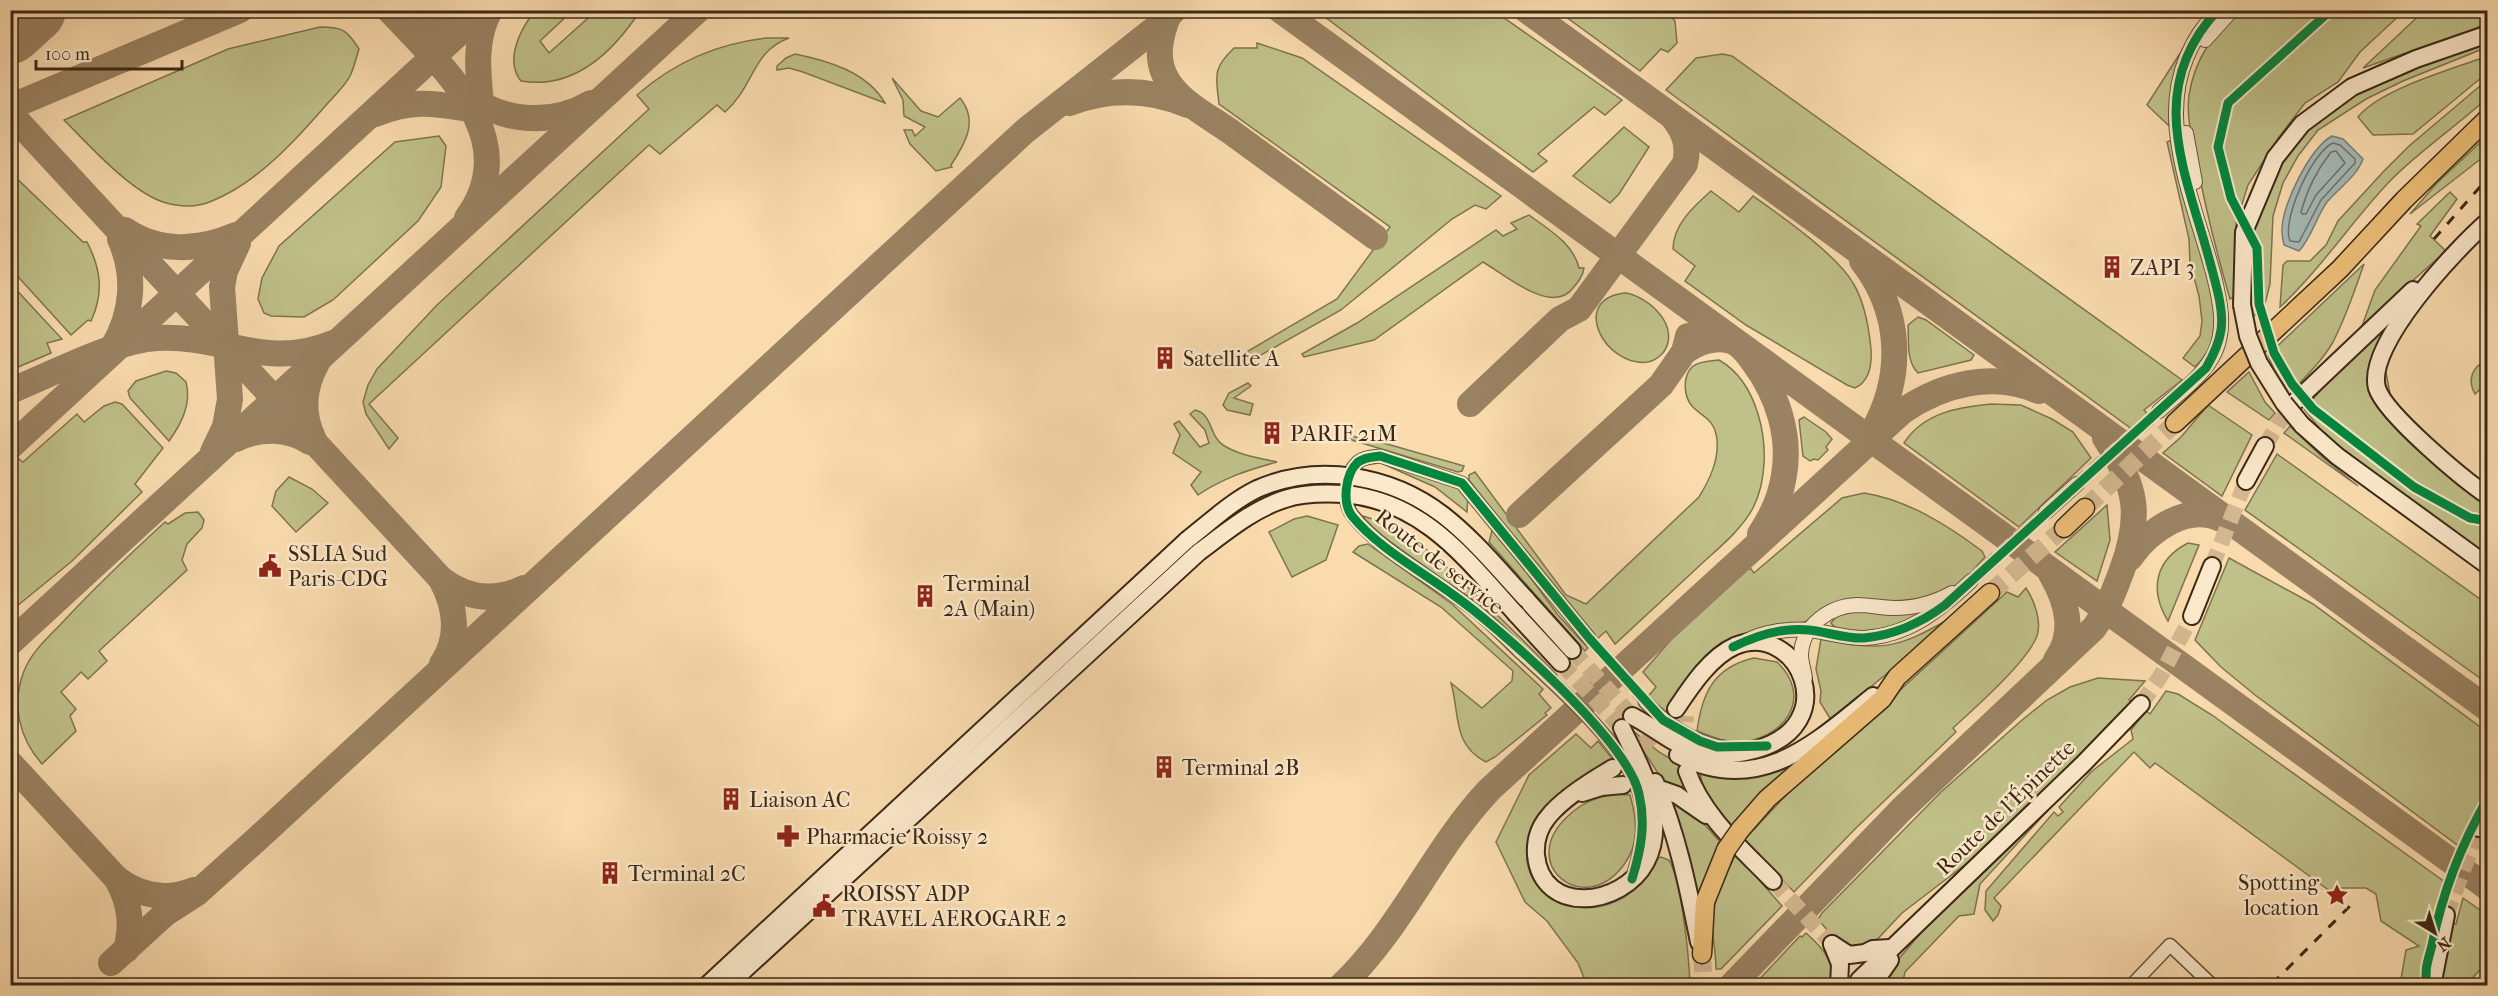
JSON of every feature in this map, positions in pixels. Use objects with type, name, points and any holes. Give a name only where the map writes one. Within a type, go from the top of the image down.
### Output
[{"type":"main road","points":[[2487,34],[2416,59],[2352,87],[2302,124],[2275,158],[2244,232],[2242,305],[2248,336],[2259,363],[2290,402],[2302,425],[2337,456],[2487,566]]},
{"type":"main road","points":[[2175,423],[2340,269],[2404,200],[2487,118]]},
{"type":"main road","points":[[2290,402],[2487,220]]},
{"type":"main road","points":[[2455,250],[2398,323],[2378,363],[2376,385],[2385,402],[2396,415],[2449,466],[2487,496]]},
{"type":"main road","points":[[2246,481],[2265,446]]},
{"type":"main road","points":[[706,986],[1187,540],[1233,504],[1257,490],[1307,475],[1331,474],[1375,481],[1410,494],[1443,515],[1473,543],[1572,650]]},
{"type":"main road","points":[[727,986],[1199,552],[1242,520],[1285,499],[1326,493],[1368,496],[1403,508],[1432,528],[1463,556],[1561,663]]},
{"type":"main road","points":[[2064,528],[2085,508]]},
{"type":"main road","points":[[2192,616],[2212,566]]},
{"type":"main road","points":[[1627,722],[1670,750],[1691,761],[1713,768],[1741,771],[1769,766],[1802,752],[1897,677],[1990,593]]},
{"type":"main road","points":[[1627,722],[1648,724],[1674,743],[1697,752],[1737,754],[1767,746],[1796,724],[1806,705],[1806,684],[1788,655],[1775,647],[1747,643],[1733,647],[1719,657],[1703,675],[1689,703],[1681,712]]},
{"type":"main road","points":[[1702,954],[1705,902],[1732,831],[1881,699],[1897,677]]},
{"type":"main road","name":"Route de l'Épinette","points":[[1860,984],[1897,952],[1894,944],[2083,764],[2141,704]]},
{"type":"main road","points":[[1613,768],[1590,782],[1548,816],[1539,830],[1535,844],[1543,877],[1553,888],[1569,897],[1591,900],[1611,894],[1632,879],[1646,862],[1654,837],[1654,815],[1627,722]]},
{"type":"main road","points":[[1627,722],[1669,814],[1686,875],[1702,954]]},
{"type":"main road","points":[[1687,771],[1697,794],[1732,831],[1773,881]]},
{"type":"main road","points":[[1563,804],[1601,787],[1623,785]]},
{"type":"main road","points":[[1663,790],[1698,807],[1732,831]]},
{"type":"main road","points":[[2432,986],[2446,915]]},
{"type":"main road","points":[[1832,944],[1849,955],[1894,944]]},
{"type":"main road","points":[[1832,944],[1840,977],[1860,984]]},
{"type":"main road","points":[[1832,944],[1851,964],[1860,984]]},
{"type":"street","points":[[2204,41],[2232,10]]},
{"type":"street","points":[[2206,246],[2186,132],[2184,101],[2188,73],[2218,11]]},
{"type":"street","points":[[2159,411],[2206,368],[2215,351],[2222,328],[2218,294],[2182,164],[2176,110],[2180,72],[2200,32],[2218,11]]},
{"type":"street","name":"Route de service","points":[[1589,638],[1462,483],[1380,456],[1366,458],[1357,463],[1350,475],[1344,502],[1351,515],[1370,534],[1477,612],[1548,677],[1608,739],[1627,765],[1639,792],[1643,819],[1642,846],[1632,879]]},
{"type":"street","points":[[2046,512],[2076,484]]},
{"type":"street","points":[[1733,647],[1753,637],[1771,632],[1809,630],[1863,638],[1887,634],[1926,619],[1946,605],[1971,581],[1936,601],[1916,606],[1894,608],[1858,605],[1839,609],[1819,618],[1809,630],[1801,655],[1806,684]]},
{"type":"street","points":[[1645,702],[1664,720],[1700,741],[1726,748],[1767,746]]},
{"type":"street","points":[[2131,986],[2170,945],[2213,986]]},
{"type":"green space","points":[[2425,10],[2487,11],[2487,21],[2477,28],[2363,68]]},
{"type":"green space","points":[[535,11],[572,11],[540,41],[549,53],[596,11],[640,11],[604,54],[575,74],[558,80],[521,81],[514,64],[516,44]]},
{"type":"green space","points":[[1317,11],[1494,11],[1622,100],[1605,115],[1594,107],[1538,154],[1547,161],[1533,172]]},
{"type":"green space","points":[[1558,11],[1667,11],[1675,21],[1677,43],[1668,52],[1661,49],[1640,71]]},
{"type":"green space","points":[[2240,11],[2404,11],[2360,52],[2338,82],[2305,103],[2279,137],[2248,185],[2236,223],[2235,296],[2230,299],[2200,181],[2190,130],[2188,103],[2192,82],[2201,58],[2221,29]]},
{"type":"green space","points":[[320,27],[344,31],[359,49],[348,80],[302,132],[260,172],[229,193],[206,203],[181,206],[150,196],[110,166],[64,120],[228,49]]},
{"type":"green space","points":[[766,38],[789,38],[767,52],[735,102],[725,112],[717,105],[660,154],[649,145],[369,404],[398,438],[389,449],[366,414],[363,402],[368,385],[377,369],[437,305],[649,109],[637,95],[651,83],[697,56],[730,45]]},
{"type":"green space","points":[[2477,42],[2485,48],[2403,81],[2366,99],[2318,130],[2298,156],[2283,183],[2273,216],[2270,284],[2265,304],[2253,317],[2250,306],[2251,234],[2277,164],[2299,137],[2352,92]]},
{"type":"green space","points":[[1257,43],[1302,58],[1501,196],[1486,209],[1475,205],[1452,219],[1341,310],[1252,360],[1231,361],[1337,299],[1390,227],[1219,104],[1217,73],[1222,62],[1234,48],[1257,48]]},
{"type":"green space","points":[[2186,44],[2171,94],[2169,126],[2147,105]]},
{"type":"green space","points":[[795,54],[834,64],[858,76],[877,92],[885,103],[803,72],[789,68],[777,70],[777,66],[786,58]]},
{"type":"green space","points":[[1722,54],[1732,56],[2182,380],[2144,410],[2151,418],[2136,432],[1666,90],[1696,58]]},
{"type":"green space","points":[[2482,58],[2487,59],[2487,73],[2413,134],[2373,135],[2358,117],[2368,107],[2398,90]]},
{"type":"green space","points":[[892,78],[921,111],[938,117],[960,98],[969,115],[969,124],[965,141],[952,167],[936,171],[910,144],[904,130],[912,130],[915,136],[925,127],[904,116],[903,100]]},
{"type":"green space","points":[[2487,80],[2487,98],[2389,182],[2309,277],[2280,307],[2283,265],[2287,261],[2310,261],[2326,245],[2338,221],[2384,171],[2409,146]]},
{"type":"green space","points":[[1624,127],[1649,147],[1619,194],[1610,203],[1573,176]]},
{"type":"green space","points":[[439,136],[446,146],[441,187],[418,221],[333,300],[304,317],[271,316],[264,313],[258,299],[262,278],[279,246],[395,142]]},
{"type":"green space","points":[[2487,136],[2487,154],[2410,214],[2437,183]]},
{"type":"green space","points":[[2172,140],[2216,307],[2213,340],[2206,354],[2195,367],[2183,358],[2200,336],[2202,321],[2199,296],[2190,263],[2189,239],[2167,142]]},
{"type":"green space","points":[[10,172],[83,242],[87,242],[92,252],[98,271],[98,301],[91,321],[88,320],[71,335],[11,269]]},
{"type":"green space","points":[[1711,191],[1739,212],[1753,196],[1807,236],[1845,272],[1860,298],[1870,341],[1870,366],[1867,377],[1860,385],[1855,388],[1847,385],[1746,325],[1685,281],[1695,266],[1673,249],[1674,240],[1686,217]]},
{"type":"green space","points":[[2450,192],[2457,199],[2430,236],[2446,251],[2362,326],[2375,290],[2421,226],[2417,224]]},
{"type":"green space","points":[[1529,215],[1566,244],[1579,268],[1584,268],[1583,274],[1573,288],[1564,295],[1553,297],[1528,290],[1483,262],[1374,340],[1304,357],[1302,354],[1357,323],[1496,230],[1503,236],[1517,229],[1511,223]]},
{"type":"green space","points":[[2364,264],[2333,342],[2319,362],[2291,392],[2276,375],[2268,355]]},
{"type":"green space","points":[[10,283],[62,339],[47,343],[51,353],[11,370]]},
{"type":"green space","points":[[1626,293],[1644,300],[1653,307],[1666,324],[1668,343],[1663,353],[1652,361],[1632,361],[1618,354],[1599,332],[1596,319],[1599,307],[1609,298]]},
{"type":"green space","points":[[1918,317],[1926,320],[1974,355],[1971,360],[1918,373],[1910,357],[1908,325]]},
{"type":"green space","points":[[2386,328],[2384,362],[2392,404],[2434,463],[2487,506],[2487,558],[2325,435],[2304,409],[2332,377]]},
{"type":"green space","points":[[1719,360],[1733,370],[1744,383],[1761,425],[1764,461],[1758,497],[1748,517],[1727,540],[1615,644],[1606,631],[1597,639],[1562,599],[1469,480],[1469,475],[1475,472],[1566,595],[1586,604],[1699,497],[1703,490],[1715,462],[1716,432],[1711,422],[1689,402],[1685,381],[1689,371],[1695,365]]},
{"type":"green space","points":[[2487,361],[2487,383],[2475,394],[2471,384],[2472,374],[2478,366]]},
{"type":"green space","points":[[166,371],[176,373],[186,382],[188,398],[178,428],[169,441],[130,398],[128,391],[136,381]]},
{"type":"green space","points":[[2249,372],[2265,402],[2275,413],[2269,420],[2227,392]]},
{"type":"green space","points":[[1248,383],[1251,386],[1234,398],[1253,404],[1250,415],[1227,410],[1223,405],[1229,393]]},
{"type":"green space","points":[[115,402],[122,404],[163,448],[135,484],[142,492],[72,561],[11,611],[11,467],[19,459],[23,462],[77,414],[84,422],[104,406]]},
{"type":"green space","points":[[1991,404],[2021,405],[2052,419],[2073,432],[2091,458],[2019,527],[1904,443],[1921,425],[1942,413]]},
{"type":"green space","points":[[2208,405],[2252,435],[2222,496],[2163,453],[2181,437]]},
{"type":"green space","points":[[1195,410],[1205,416],[1215,436],[1223,445],[1242,454],[1277,462],[1236,475],[1198,495],[1191,485],[1201,472],[1173,453],[1180,435],[1174,424],[1179,421],[1200,447],[1209,443],[1205,430],[1190,414]]},
{"type":"green space","points":[[1804,417],[1832,439],[1826,447],[1828,450],[1818,460],[1810,461],[1803,456],[1799,420]]},
{"type":"green space","points":[[2290,426],[2321,456],[2358,486],[2284,433]]},
{"type":"green space","points":[[1347,435],[1464,466],[1462,471],[1458,472],[1345,438]]},
{"type":"green space","points":[[2277,454],[2487,604],[2487,683],[2245,510]]},
{"type":"green space","points":[[1381,463],[1455,484],[1468,495],[1467,512],[1435,487]]},
{"type":"green space","points":[[289,477],[312,489],[328,503],[296,532],[272,506],[276,491]]},
{"type":"green space","points":[[1864,493],[1896,501],[1926,515],[1969,541],[1982,551],[1985,557],[1961,583],[1939,595],[1910,604],[1828,609],[1805,622],[1751,633],[1698,670],[1664,715],[1646,699],[1656,687],[1643,672],[1734,567],[1751,569],[1754,573],[1842,498]]},
{"type":"green space","points":[[2107,505],[2110,540],[2097,581],[2055,552]]},
{"type":"green space","points":[[198,512],[204,520],[202,528],[187,544],[182,560],[187,570],[99,651],[107,661],[88,679],[81,672],[61,692],[76,709],[70,716],[76,731],[42,764],[23,732],[18,708],[20,683],[31,658],[86,598],[165,522],[168,524],[185,513]]},
{"type":"green space","points":[[1307,516],[1338,525],[1326,560],[1292,577],[1269,532],[1294,519]]},
{"type":"green space","points":[[1363,516],[1380,521],[1424,548],[1450,570],[1557,675],[1554,678],[1489,617],[1434,573],[1367,525]]},
{"type":"green space","points":[[1493,527],[1558,615],[1588,648],[1585,651],[1489,542]]},
{"type":"green space","points":[[2188,543],[2199,545],[2168,621],[2158,598],[2158,577],[2168,558]]},
{"type":"green space","points":[[1368,544],[1452,604],[1543,689],[1539,694],[1551,708],[1545,713],[1547,715],[1495,757],[1486,762],[1467,747],[1459,728],[1451,683],[1482,708],[1512,681],[1513,671],[1441,607],[1353,552],[1359,546]]},
{"type":"green space","points":[[2229,558],[2313,604],[2487,732],[2487,794],[2468,825],[2460,847],[2255,695],[2221,667],[2195,640]]},
{"type":"green space","points":[[2026,588],[2032,598],[2039,624],[2037,636],[2023,659],[1953,728],[1956,732],[1855,829],[1794,892],[1744,840],[1788,793],[2007,592],[2018,597]]},
{"type":"green space","points":[[1936,608],[1911,623],[1867,632],[1845,631],[1831,623],[1837,617],[1854,611],[1903,614]]},
{"type":"green space","points":[[1951,620],[1831,720],[1820,702],[1821,691],[1816,669],[1821,639],[1859,645],[1887,645],[1915,637]]},
{"type":"green space","points":[[1754,658],[1777,662],[1788,676],[1793,690],[1793,703],[1789,715],[1780,726],[1753,740],[1727,741],[1697,731],[1702,705],[1712,684],[1729,668]]},
{"type":"green space","points":[[2098,678],[2145,681],[2129,700],[2133,703],[1987,848],[1902,913],[1871,946],[1849,949],[1831,935],[1818,919],[1822,913],[1941,792],[2047,700],[2070,687]]},
{"type":"green space","points":[[2166,691],[2178,694],[2212,715],[2445,882],[2423,967],[2421,985],[2400,985],[2406,950],[2419,946],[2381,921],[2376,894],[2366,888],[2339,888],[2334,894],[2155,763],[2150,768],[2134,752],[1994,898],[2001,906],[1993,921],[1985,910],[1986,891],[2054,812],[2058,816],[2063,812],[2059,807],[2091,772],[2133,739],[2131,730],[2146,711],[2150,714]]},
{"type":"green space","points":[[1626,725],[1659,752],[1684,767],[1695,796],[1663,786],[1660,776]]},
{"type":"green space","points":[[1576,734],[1591,748],[1598,741],[1615,762],[1533,828],[1527,855],[1532,878],[1547,895],[1568,905],[1592,907],[1616,901],[1637,886],[1653,860],[1661,857],[1669,860],[1681,902],[1690,985],[1587,985],[1578,963],[1547,921],[1525,902],[1496,842],[1529,775]]},
{"type":"green space","points":[[1795,765],[1734,830],[1717,811],[1708,796],[1700,772],[1726,776],[1748,776],[1770,773]]},
{"type":"green space","points":[[1616,794],[1630,795],[1636,832],[1632,849],[1623,866],[1607,881],[1590,887],[1575,886],[1561,879],[1552,867],[1549,852],[1553,835],[1567,817],[1583,804]]},
{"type":"green space","points":[[1668,801],[1694,813],[1723,845],[1698,913]]},
{"type":"green space","points":[[2052,806],[1980,884],[1974,914],[1959,916],[1905,972],[1902,985],[1883,985],[1879,982],[1949,900]]},
{"type":"green space","points":[[1736,854],[1782,906],[1721,969],[1716,969],[1712,926],[1714,907]]},
{"type":"green space","points":[[2463,898],[2487,915],[2487,970],[2479,971],[2466,985],[2437,986],[2451,922],[2456,924]]},
{"type":"green space","points":[[1806,933],[1818,944],[1830,962],[1831,985],[1753,986],[1800,936]]},
{"type":"water","points":[[2332,136],[2343,139],[2363,159],[2352,176],[2327,202],[2299,251],[2284,245],[2282,231],[2286,207],[2306,165],[2323,143]]},
{"type":"taxiway","points":[[10,107],[240,10]]},
{"type":"taxiway","points":[[389,10],[452,79],[469,104],[482,131],[487,159],[483,188],[467,218]]},
{"type":"taxiway","points":[[10,447],[484,10]]},
{"type":"taxiway","points":[[482,114],[478,61],[481,35],[490,10]]},
{"type":"taxiway","points":[[10,643],[698,10]]},
{"type":"taxiway","points":[[111,963],[166,913],[197,893],[256,840],[1025,131],[1157,27],[1174,10]]},
{"type":"taxiway","points":[[1280,10],[2488,888]]},
{"type":"taxiway","points":[[1526,10],[2488,709]]},
{"type":"taxiway","points":[[1169,14],[1162,37],[1160,61],[1165,76],[1177,93],[1375,237]]},
{"type":"taxiway","points":[[398,16],[407,21],[434,28],[452,27],[471,22]]},
{"type":"taxiway","points":[[465,92],[494,110],[526,118],[560,115],[591,103]]},
{"type":"taxiway","points":[[1069,103],[1099,95],[1129,92],[1159,96],[1188,105]]},
{"type":"taxiway","points":[[375,114],[417,104],[483,111]]},
{"type":"taxiway","points":[[10,113],[441,579],[461,591],[481,596],[492,597],[524,588]]},
{"type":"taxiway","points":[[1470,404],[1560,319],[1579,309],[1685,164],[1687,151],[1685,140],[1674,119]]},
{"type":"taxiway","points":[[125,230],[151,243],[179,247],[194,247],[236,235]]},
{"type":"taxiway","points":[[113,347],[125,321],[130,294],[128,266],[120,239]]},
{"type":"taxiway","points":[[213,452],[225,427],[230,399],[222,287],[225,271],[238,243]]},
{"type":"taxiway","points":[[1862,261],[1885,301],[1894,344],[1894,366],[1890,388],[1873,431]]},
{"type":"taxiway","points":[[1519,515],[1661,385],[1684,352],[1688,336]]},
{"type":"taxiway","points":[[10,391],[103,351],[141,340],[180,338],[265,353],[309,351],[333,343]]},
{"type":"taxiway","points":[[1684,352],[1695,345],[1712,340],[1734,342],[1752,360],[1775,402],[1784,430],[1786,460],[1781,491],[1760,534]]},
{"type":"taxiway","points":[[314,440],[307,421],[305,401],[306,391],[317,363]]},
{"type":"taxiway","points":[[1341,986],[1382,939],[1450,838],[1489,790],[1903,411],[1934,394],[1968,383],[2004,382],[2039,391]]},
{"type":"taxiway","points":[[236,439],[263,431],[273,431],[292,434],[310,442]]},
{"type":"taxiway","points":[[1731,986],[1902,809],[2094,628],[2113,593],[2122,570],[2134,517],[2130,487],[2116,455],[2105,438]]},
{"type":"taxiway","points":[[2130,558],[2148,538],[2170,522],[2196,514],[2210,515],[2223,520]]},
{"type":"taxiway","points":[[2051,574],[2057,584],[2067,617],[2066,639],[2056,660]]},
{"type":"taxiway","points":[[441,579],[450,600],[454,622],[452,643],[442,664]]},
{"type":"taxiway","points":[[10,763],[117,879],[144,893],[154,895],[174,895],[194,890]]},
{"type":"taxiway","points":[[117,879],[129,914],[126,950]]},
{"type":"runway","points":[[10,31],[33,10]]},
{"type":"tunnel","points":[[2265,446],[2296,401]]},
{"type":"tunnel","points":[[2077,484],[2159,411]]},
{"type":"tunnel","points":[[2085,508],[2175,423]]},
{"type":"tunnel","points":[[2212,566],[2246,481]]},
{"type":"tunnel","points":[[1971,581],[2046,512]]},
{"type":"tunnel","points":[[1990,593],[2064,528]]},
{"type":"tunnel","points":[[2141,704],[2160,677],[2192,616]]},
{"type":"tunnel","points":[[1589,638],[1645,702]]},
{"type":"tunnel","points":[[1572,650],[1632,716]]},
{"type":"tunnel","points":[[1561,663],[1622,728]]},
{"type":"tunnel","points":[[1624,761],[1662,728],[1676,709]]},
{"type":"tunnel","points":[[1684,746],[1686,716]]},
{"type":"tunnel","points":[[2446,915],[2479,828]]},
{"type":"tunnel","points":[[1773,881],[1832,944]]},
{"type":"tunnel","points":[[1702,954],[1704,986]]},
{"type":"railway","points":[[2434,239],[2488,178]]},
{"type":"railway","points":[[2272,984],[2353,903]]},
{"type":"cycle path","points":[[1733,647],[1760,636],[1799,629],[1864,638],[1897,631],[1927,617],[1945,605],[2206,368],[2219,340],[2221,314],[2215,281],[2183,167],[2177,135],[2176,103],[2182,71],[2195,40],[2218,10]]},
{"type":"cycle path","points":[[2331,10],[2228,103],[2218,147],[2231,198],[2257,248],[2259,304],[2274,353],[2292,384],[2313,409],[2414,487],[2470,518],[2488,521]]},
{"type":"cycle path","points":[[1632,879],[1640,847],[1642,816],[1639,794],[1630,772],[1612,745],[1587,716],[1529,658],[1473,610],[1386,548],[1352,516],[1347,504],[1346,489],[1350,474],[1358,462],[1380,456],[1462,483],[1589,638],[1663,720],[1700,741],[1717,747],[1767,746]]},
{"type":"cycle path","points":[[2427,986],[2427,965],[2447,888],[2461,851],[2488,798]]},
{"type":"place","name":"ZAPI 3","points":[[2112,267]]},
{"type":"place","name":"Satellite A","points":[[1165,358]]},
{"type":"place","name":"PARIF 21M","points":[[1272,433]]},
{"type":"place","name":"SSLIA Sud Paris-CDG","points":[[270,566]]},
{"type":"place","name":"Terminal 2A (Main)","points":[[925,596]]},
{"type":"place","name":"Terminal 2B","points":[[1164,767]]},
{"type":"place","name":"Liaison AC","points":[[731,799]]},
{"type":"place","name":"Pharmacie Roissy 2","points":[[788,836]]},
{"type":"place","name":"Terminal 2C","points":[[610,873]]},
{"type":"place","name":"Spotting location","points":[[2337,895]]},
{"type":"place","name":"ROISSY ADP TRAVEL AEROGARE 2","points":[[824,906]]}]
